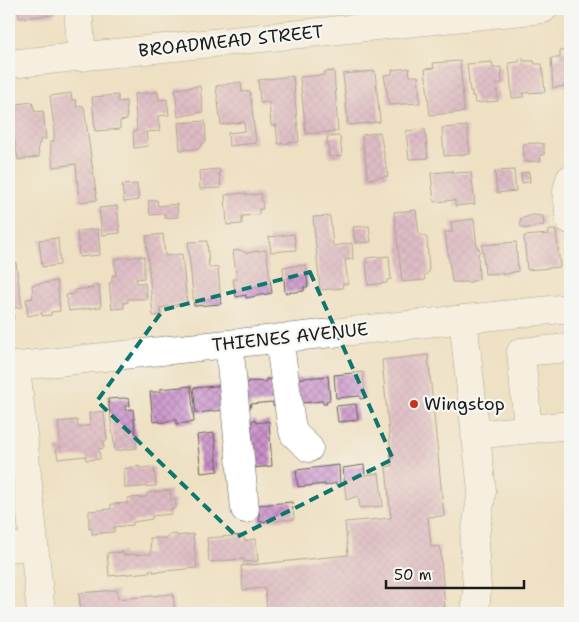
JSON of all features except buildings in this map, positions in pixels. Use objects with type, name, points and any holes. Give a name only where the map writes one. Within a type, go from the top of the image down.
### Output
[{"type":"street","points":[[78,9],[82,57]]},
{"type":"street","name":"BROADMEAD STREET","points":[[9,64],[82,57],[380,17],[543,9]]},
{"type":"street","points":[[570,179],[567,191],[570,220]]},
{"type":"street","name":"THIENES AVENUE","points":[[12,366],[570,308]]},
{"type":"street","points":[[463,319],[482,491],[474,542],[475,613]]},
{"type":"street","points":[[279,338],[291,423],[294,434],[309,448]]},
{"type":"street","points":[[229,344],[245,509]]},
{"type":"street","points":[[528,429],[520,352],[570,348]]},
{"type":"street","points":[[12,366],[21,546],[41,613]]},
{"type":"street","points":[[475,435],[570,425]]},
{"type":"highlighted area","points":[[310,272],[393,459],[237,537],[97,401],[163,310]]},
{"type":"place","name":"Wingstop","points":[[414,404]]}]
